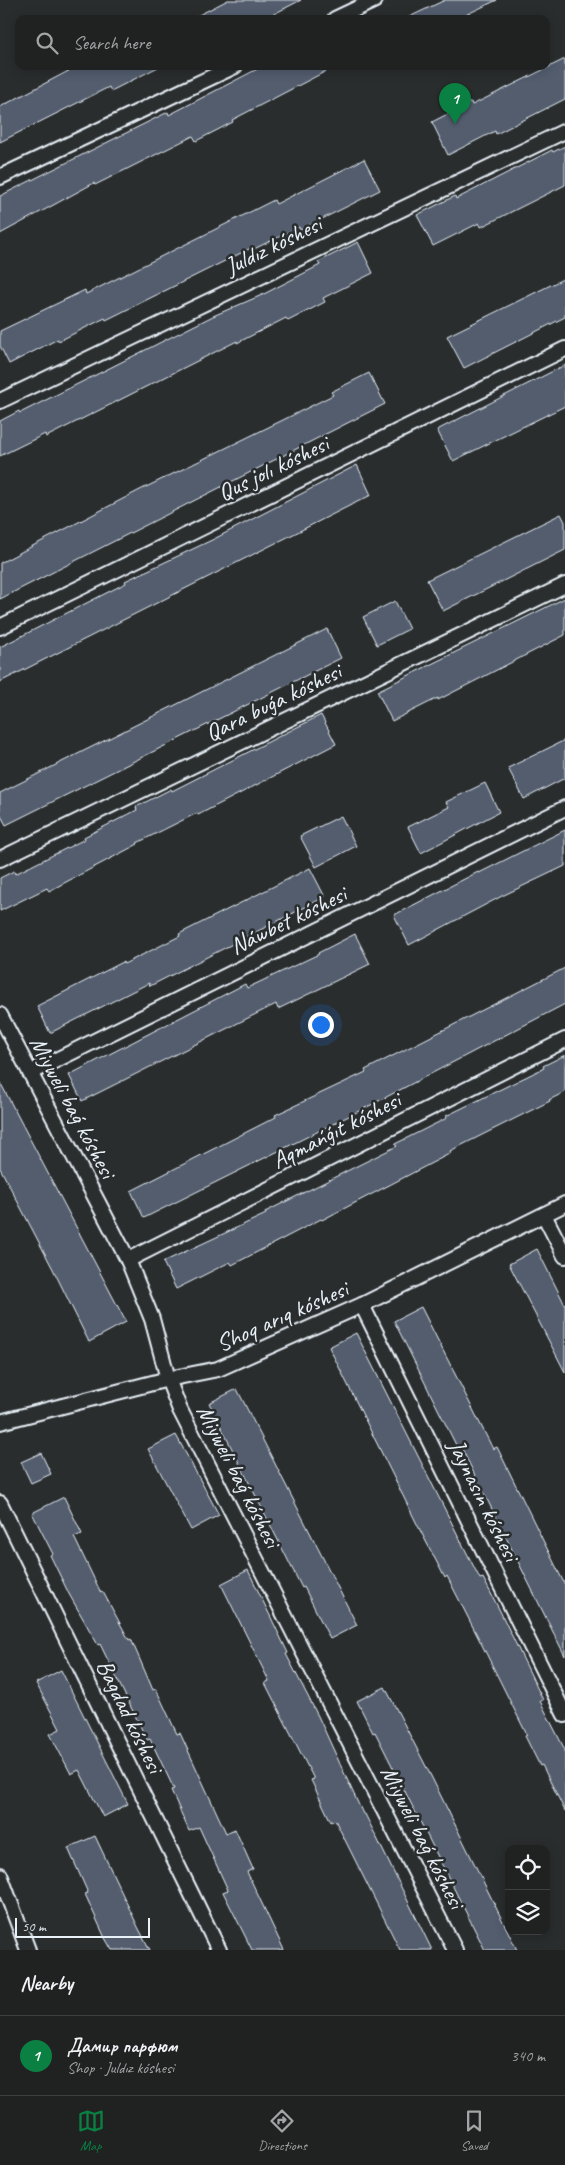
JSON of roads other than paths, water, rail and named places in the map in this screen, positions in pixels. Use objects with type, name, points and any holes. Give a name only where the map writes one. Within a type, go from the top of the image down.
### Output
[{"type":"street","points":[[343,15],[375,0]]},
{"type":"street","points":[[0,178],[227,70]]},
{"type":"street","name":"Juldız kóshesi","points":[[0,401],[565,130]]},
{"type":"street","name":"Qus jolı kóshesi","points":[[0,627],[565,349]]},
{"type":"street","name":"Qara buǵa kóshesi","points":[[0,859],[565,585]]},
{"type":"street","name":"Náwbet kóshesi","points":[[30,1073],[565,808]]},
{"type":"street","name":"Miyweli baǵ kóshesi","points":[[0,1015],[128,1260],[152,1319],[168,1379],[180,1410],[455,1950]]},
{"type":"street","name":"Aqmańǵıt kóshesi","points":[[128,1260],[565,1040]]},
{"type":"street","name":"Shoq arıq kóshesi","points":[[0,1422],[168,1379],[218,1369],[362,1305],[565,1204]]},
{"type":"street","points":[[544,1215],[565,1256]]},
{"type":"street","name":"Jaynasın kóshesi","points":[[362,1305],[565,1715]]},
{"type":"street","name":"Bagdad kóshesi","points":[[0,1503],[220,1950]]},
{"type":"street","points":[[0,1875],[28,1950]]},
{"type":"place","name":"Дамир парфюм","points":[[455,124]]}]
